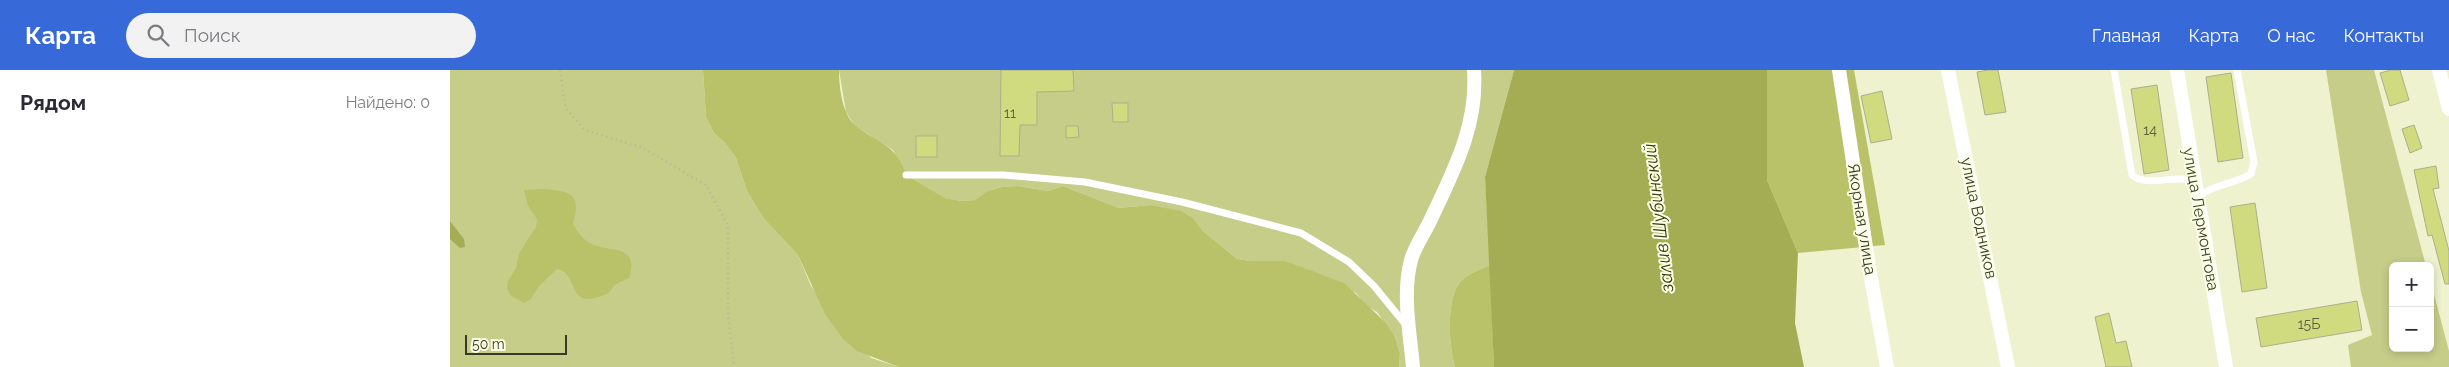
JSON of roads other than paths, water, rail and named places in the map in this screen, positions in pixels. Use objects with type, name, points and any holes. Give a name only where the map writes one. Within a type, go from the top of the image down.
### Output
[{"type":"street","points":[[1414,367],[1407,296],[1411,260],[1441,197],[1469,131],[1476,95],[1474,70]]},
{"type":"street","name":"Якорная улица","points":[[1839,70],[1869,267],[1887,367]]},
{"type":"street","name":"улица Водников","points":[[1948,70],[2008,367]]},
{"type":"street","name":"улица Лермонтова","points":[[2176,70],[2226,367]]},
{"type":"street","points":[[2439,70],[2449,109]]},
{"type":"lane","points":[[2114,70],[2132,175],[2143,182],[2174,178],[2195,181]]},
{"type":"lane","points":[[2198,198],[2205,191],[2242,180],[2251,174],[2254,162],[2237,70]]},
{"type":"lane","points":[[906,175],[1003,175],[1085,182],[1182,202],[1301,233],[1349,262],[1374,286],[1410,329]]},
{"type":"water","name":"залив Шубинский","points":[[1514,70],[1767,70],[1767,180],[1798,253],[1795,323],[1804,367],[1494,367],[1485,177]]},
{"type":"water","points":[[450,221],[464,239],[465,247],[460,248],[450,239]]}]
